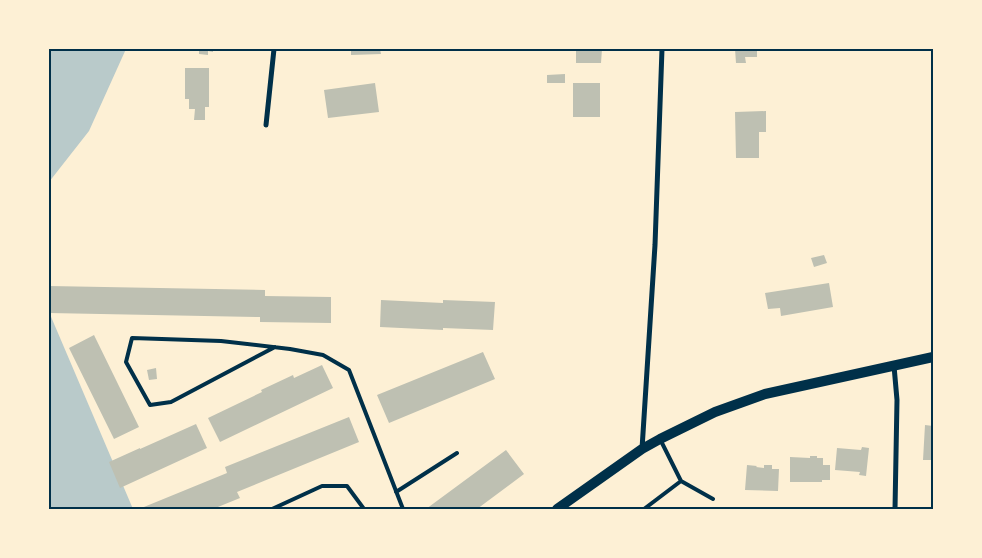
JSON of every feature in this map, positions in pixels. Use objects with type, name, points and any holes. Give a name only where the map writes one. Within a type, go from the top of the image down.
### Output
[{"type":"main road","points":[[557,509],[642,450],[714,412],[765,394],[933,357]]},
{"type":"street","points":[[266,125],[274,49]]},
{"type":"street","points":[[642,450],[655,245],[662,49]]},
{"type":"street","points":[[894,365],[897,400],[895,509]]},
{"type":"lane","points":[[275,347],[171,402],[150,404],[126,362],[132,338],[221,341],[275,347],[323,355],[350,370],[403,509]]},
{"type":"lane","points":[[660,439],[681,481],[713,499]]},
{"type":"lane","points":[[396,492],[457,453]]},
{"type":"lane","points":[[644,509],[681,481]]},
{"type":"lane","points":[[272,509],[322,486],[347,486],[364,509]]},
{"type":"shaded area","points":[[49,49],[126,49],[89,131],[49,182]]},
{"type":"shaded area","points":[[49,312],[133,509],[49,509]]},
{"type":"building","points":[[190,49],[213,49],[213,52],[208,51],[208,55],[199,54],[199,51],[189,51]]},
{"type":"building","points":[[351,49],[380,49],[381,54],[351,55]]},
{"type":"building","points":[[576,49],[602,49],[601,63],[576,63]]},
{"type":"building","points":[[735,49],[757,49],[757,57],[745,57],[746,63],[736,63]]},
{"type":"building","points":[[185,68],[209,68],[209,107],[205,107],[205,120],[194,120],[195,109],[189,109],[189,99],[185,99]]},
{"type":"building","points":[[565,74],[565,83],[547,83],[547,75]]},
{"type":"building","points":[[375,83],[379,112],[328,118],[324,90]]},
{"type":"building","points":[[573,83],[600,83],[600,117],[573,117]]},
{"type":"building","points":[[766,111],[766,132],[759,132],[759,158],[736,158],[735,112]]},
{"type":"building","points":[[824,255],[827,263],[814,267],[811,258]]},
{"type":"building","points":[[829,283],[833,307],[781,316],[780,308],[768,309],[765,293]]},
{"type":"building","points":[[49,286],[265,290],[265,296],[331,297],[331,323],[260,322],[260,317],[49,313]]},
{"type":"building","points":[[381,300],[443,303],[443,300],[495,302],[493,330],[380,327]]},
{"type":"building","points":[[94,335],[139,427],[114,439],[69,348]]},
{"type":"building","points":[[483,352],[495,379],[389,423],[377,395]]},
{"type":"building","points":[[322,365],[333,388],[220,442],[208,418],[293,375],[294,378]]},
{"type":"building","points":[[156,368],[157,379],[149,380],[147,370]]},
{"type":"building","points":[[349,417],[359,442],[237,492],[240,498],[213,509],[139,509],[227,473],[225,467]]},
{"type":"building","points":[[196,424],[207,448],[120,488],[109,462]]},
{"type":"building","points":[[925,425],[933,426],[933,460],[923,460]]},
{"type":"building","points":[[862,447],[869,448],[866,476],[859,475],[860,472],[835,470],[837,448],[861,450]]},
{"type":"building","points":[[506,450],[524,474],[477,509],[426,509]]},
{"type":"building","points":[[810,456],[823,458],[823,465],[830,465],[830,480],[822,480],[822,482],[790,482],[790,457],[810,458]]},
{"type":"building","points":[[747,465],[764,468],[764,465],[772,465],[772,469],[779,469],[778,491],[745,490]]}]
